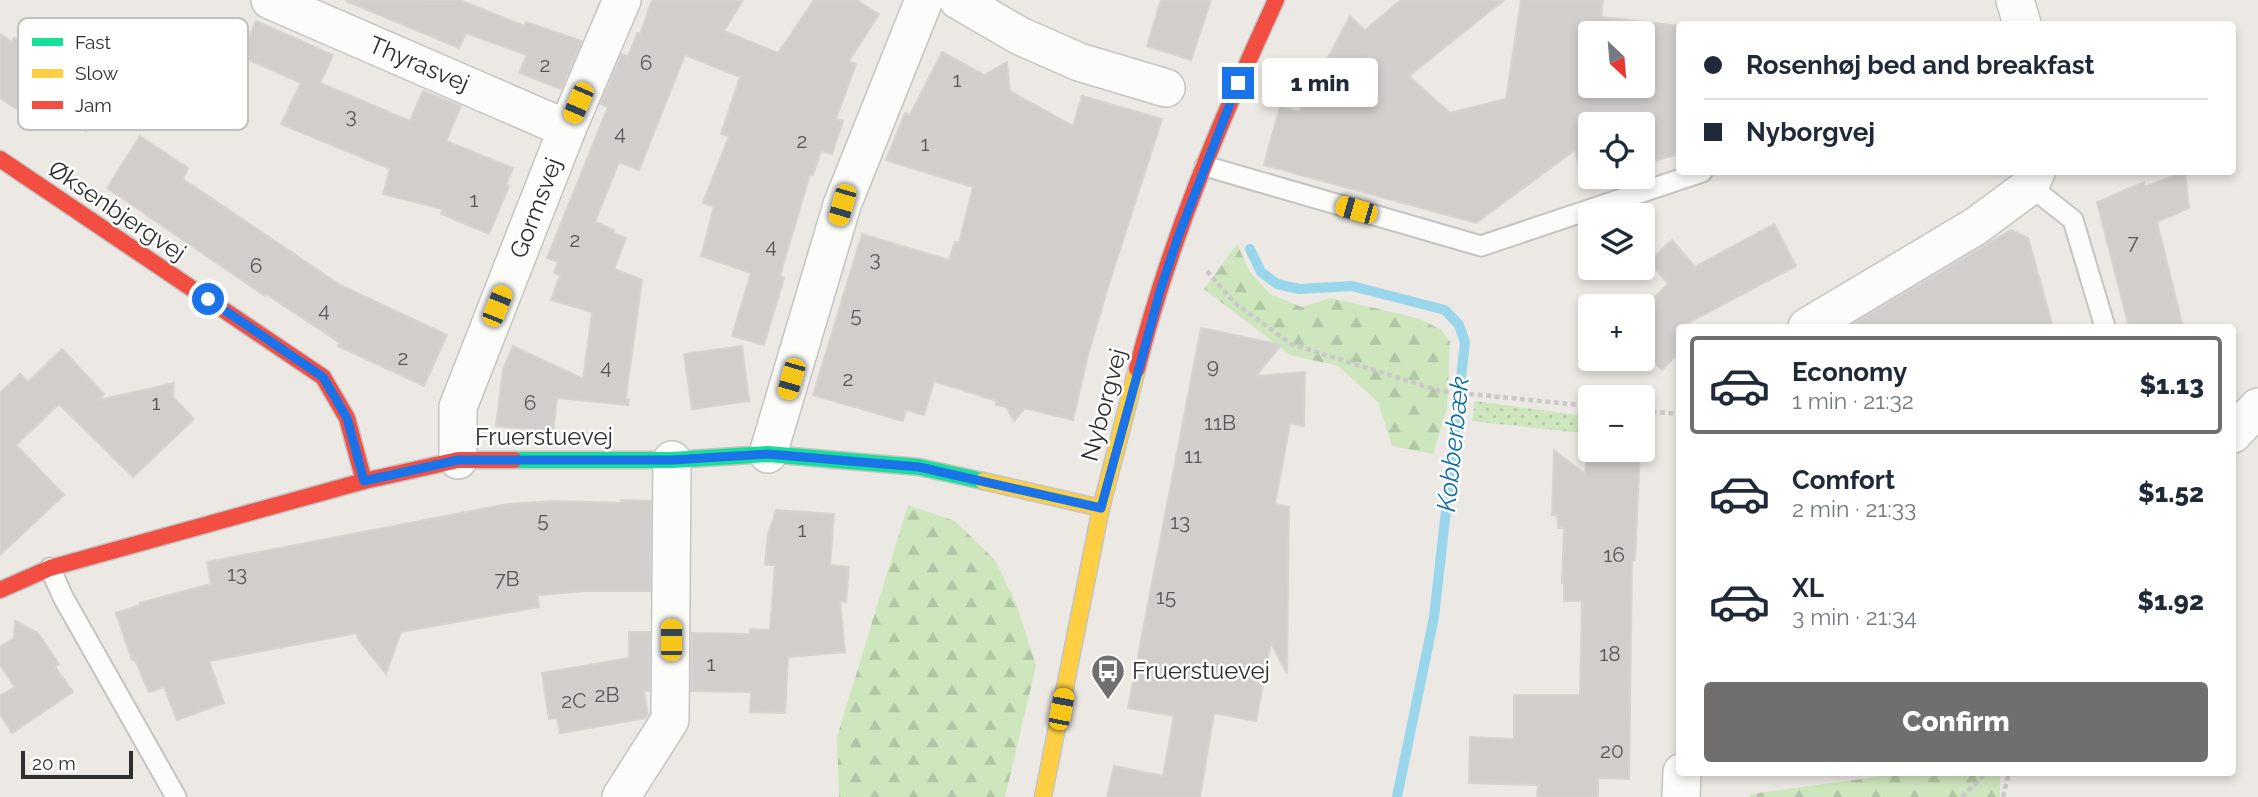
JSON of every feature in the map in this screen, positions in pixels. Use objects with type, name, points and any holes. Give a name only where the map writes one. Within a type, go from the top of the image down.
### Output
[{"type":"street","name":"Thyrasvej","points":[[270,0],[567,128]]},
{"type":"street","name":"Gormsvej","points":[[458,460],[457,407],[567,128],[622,0]]},
{"type":"street","points":[[768,454],[842,205],[924,0]]},
{"type":"street","points":[[958,0],[1020,36],[1079,62],[1167,88]]},
{"type":"street","name":"Nyborgvej","points":[[1043,797],[1101,508],[1139,360],[1178,237],[1228,104],[1276,0]]},
{"type":"street","points":[[2015,0],[2021,21]]},
{"type":"street","name":"Øksenbjergvej","points":[[0,159],[323,377],[347,418],[364,481]]},
{"type":"street","points":[[1812,324],[1976,226],[2033,179]]},
{"type":"street","points":[[2236,431],[2258,407]]},
{"type":"street","name":"Fruerstuevej","points":[[0,590],[50,568],[364,481],[458,460],[672,460],[768,454],[919,467],[1101,508]]},
{"type":"street","points":[[621,797],[670,720],[672,460]]},
{"type":"street","points":[[1681,797],[1682,776]]},
{"type":"lane","points":[[1205,166],[1481,246],[1693,175]]},
{"type":"lane","points":[[2033,179],[2073,220],[2104,324]]},
{"type":"lane","points":[[50,568],[63,597],[176,797]]},
{"type":"path","points":[[1178,237],[1235,303],[1291,344],[1440,391],[1578,405]]},
{"type":"path","points":[[1655,412],[1676,414]]},
{"type":"path","points":[[1962,797],[1983,776]]},
{"type":"path","points":[[2003,797],[2009,776]]},
{"type":"green space","points":[[1237,244],[1250,272],[1270,294],[1302,307],[1330,298],[1418,318],[1442,330],[1450,342],[1447,409],[1433,454],[1392,446],[1378,402],[1338,366],[1290,355],[1204,289]]},
{"type":"green space","points":[[1475,401],[1578,415],[1578,433],[1472,421]]},
{"type":"green space","points":[[908,505],[955,521],[995,560],[1016,603],[1036,666],[1005,797],[839,797],[837,737]]},
{"type":"green space","points":[[1883,776],[2000,776],[2000,797],[1750,797],[1750,794]]},
{"type":"building","points":[[460,0],[524,26],[526,22],[582,41],[561,89],[519,73],[527,55],[466,33],[459,48],[346,1]]},
{"type":"building","points":[[652,0],[743,0],[724,31],[778,53],[814,0],[856,0],[879,14],[849,61],[856,64],[836,119],[843,121],[832,154],[821,151],[813,175],[810,174],[780,276],[784,278],[764,345],[732,336],[751,273],[701,256],[714,207],[703,203],[729,136],[721,134],[740,77],[685,55],[639,170],[619,162],[595,222],[626,238],[614,269],[642,280],[627,389],[628,405],[557,398],[553,432],[496,426],[503,369],[513,346],[583,379],[592,312],[551,300],[560,275],[554,273],[558,262],[547,258],[608,107],[600,104],[622,54],[628,57],[637,33],[640,34]]},
{"type":"building","points":[[1161,0],[1211,0],[1191,60],[1147,46]]},
{"type":"building","points":[[1401,0],[1504,0],[1409,76],[1450,113],[1506,99],[1521,0],[1603,0],[1601,17],[1636,21],[1578,21],[1578,98],[1656,98],[1656,23],[1676,26],[1676,155],[1655,161],[1655,112],[1578,112],[1578,162],[1575,150],[1476,223],[1264,165],[1280,106],[1299,112],[1350,16],[1365,30]]},
{"type":"building","points":[[256,21],[333,55],[320,83],[410,121],[423,91],[461,106],[446,141],[513,168],[506,185],[509,186],[489,234],[441,214],[443,209],[383,194],[390,169],[281,124],[301,83],[248,60],[248,38]]},
{"type":"building","points":[[0,34],[12,42],[14,38],[18,40],[18,110],[0,98]]},
{"type":"building","points":[[942,52],[984,75],[1007,62],[1010,91],[1073,126],[1082,96],[1162,119],[1108,287],[1073,420],[1025,408],[1014,421],[1006,407],[996,405],[997,401],[934,381],[924,415],[906,410],[903,421],[813,395],[862,234],[949,260],[955,242],[959,243],[973,187],[886,160],[905,113],[910,115]]},
{"type":"building","points":[[140,136],[188,168],[183,179],[340,285],[447,335],[424,386],[338,346],[340,343],[266,294],[265,296],[107,188]]},
{"type":"building","points":[[2175,175],[2185,175],[2189,208],[2157,222],[2182,324],[2128,324],[2097,202],[2144,182],[2145,187]]},
{"type":"building","points":[[1774,224],[1796,266],[1686,324],[1676,324],[1676,355],[1662,370],[1655,363],[1655,297],[1668,284],[1655,268],[1655,256],[1672,240],[1695,267]]},
{"type":"building","points":[[2011,230],[2028,238],[2052,324],[1853,324]]},
{"type":"building","points":[[1201,328],[1281,345],[1256,376],[1305,372],[1304,426],[1290,423],[1275,504],[1289,507],[1287,674],[1271,643],[1256,721],[1214,713],[1200,797],[1107,797],[1114,766],[1163,776],[1174,716],[1128,708]]},
{"type":"building","points":[[742,346],[749,401],[692,409],[684,354]]},
{"type":"building","points":[[62,349],[104,394],[99,400],[174,383],[173,397],[194,419],[133,477],[59,404],[16,445],[64,495],[0,555],[0,393],[20,374],[28,382]]},
{"type":"building","points":[[1554,450],[1585,474],[1586,462],[1639,462],[1635,560],[1632,561],[1629,779],[1598,778],[1598,797],[1537,797],[1538,785],[1469,783],[1470,737],[1514,739],[1514,695],[1580,695],[1582,601],[1564,601],[1564,528],[1558,528],[1557,515],[1552,515]]},
{"type":"building","points":[[621,500],[651,501],[650,591],[587,591],[537,595],[539,607],[401,632],[386,674],[358,639],[357,633],[209,661],[224,703],[177,720],[164,687],[149,692],[135,660],[132,660],[116,613],[141,605],[140,603],[211,584],[207,562],[508,504],[555,501],[621,503]]},
{"type":"building","points":[[776,510],[834,514],[830,565],[849,567],[846,602],[840,601],[845,652],[788,657],[785,713],[750,712],[751,692],[691,691],[692,633],[750,634],[750,629],[770,630],[775,565],[765,565],[768,534]]},
{"type":"building","points":[[15,621],[38,633],[59,664],[55,667],[73,692],[12,733],[0,714],[0,696],[15,687],[0,665],[0,647],[14,638]]},
{"type":"building","points":[[629,632],[650,632],[649,691],[644,691],[648,715],[646,718],[560,733],[557,718],[549,719],[542,673],[629,658]]},
{"type":"waterway","name":"Kobberbæk","points":[[1250,249],[1261,272],[1277,284],[1299,289],[1352,286],[1445,310],[1459,325],[1465,342],[1434,617],[1397,797]]},
{"type":"traffic: fast","points":[[514,460],[672,460],[768,454],[919,467],[983,481]]},
{"type":"traffic: slow","points":[[1043,797],[1101,508],[1137,369]]},
{"type":"traffic: slow","points":[[983,481],[1101,508]]},
{"type":"traffic: jam","points":[[1137,369],[1164,274],[1198,182],[1276,0]]},
{"type":"traffic: jam","points":[[0,159],[323,377],[347,418],[364,481]]},
{"type":"traffic: jam","points":[[0,590],[50,568],[364,481],[458,460],[514,460]]},
{"type":"place","name":"Fruerstuevej","points":[[1108,701]]},
{"type":"route","points":[[208,299],[323,377],[347,418],[364,481],[458,460],[672,460],[768,454],[919,467],[1101,508],[1139,360],[1160,291],[1178,237],[1238,83]]}]
